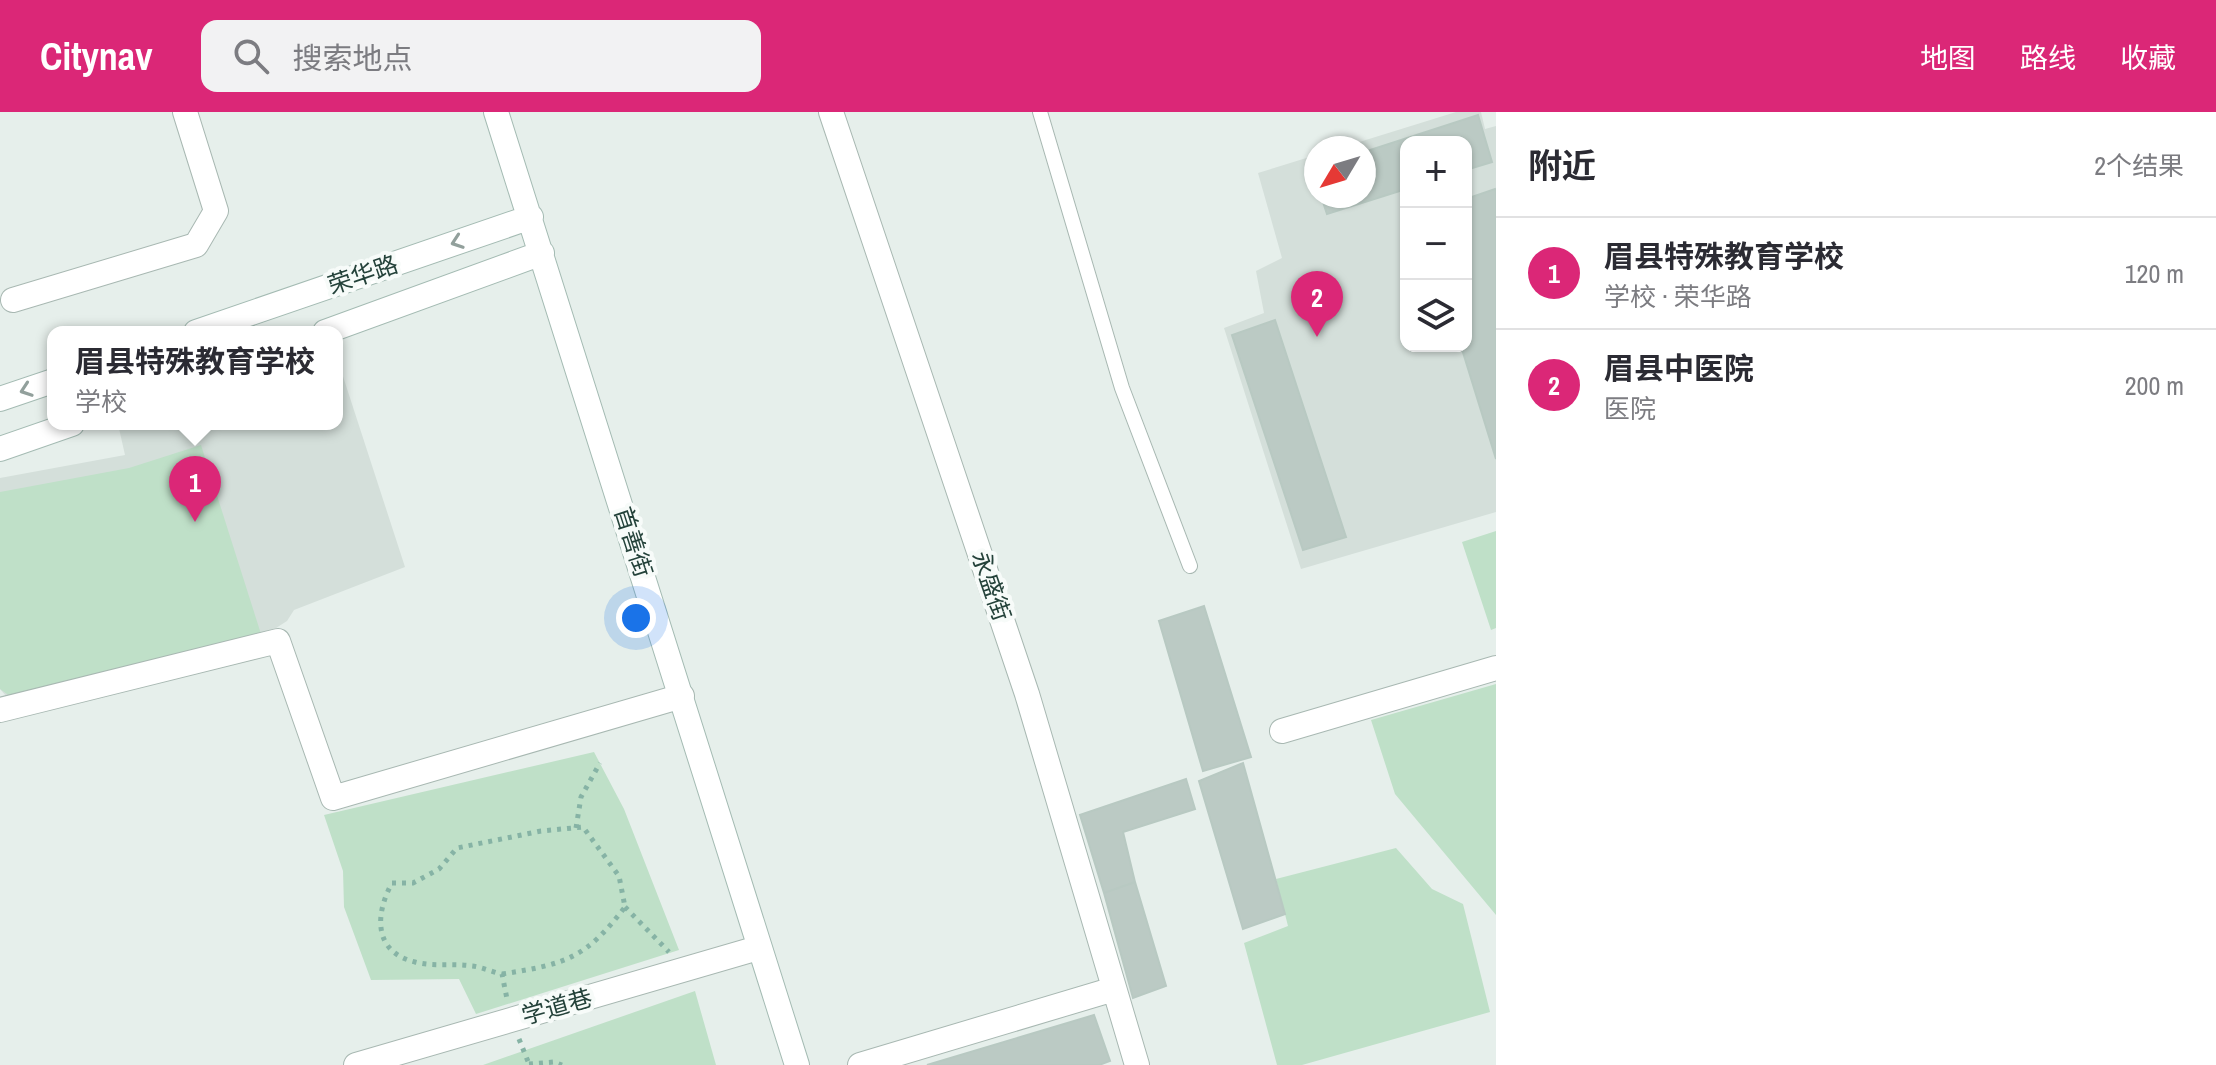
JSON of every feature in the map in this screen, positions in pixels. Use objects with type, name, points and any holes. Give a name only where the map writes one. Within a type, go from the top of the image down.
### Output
[{"type":"street","points":[[13,300],[196,245],[216,211],[185,112]]},
{"type":"street","name":"首善街","points":[[496,112],[797,1065]]},
{"type":"street","name":"永盛街","points":[[831,112],[1027,694],[1137,1065]]},
{"type":"street","name":"荣华路","points":[[213,326],[531,217]]},
{"type":"street","name":"荣华路","points":[[341,326],[542,253]]},
{"type":"street","points":[[0,399],[47,383]]},
{"type":"street","points":[[0,449],[55,430]]},
{"type":"street","points":[[0,710],[278,641],[333,798],[682,696]]},
{"type":"street","points":[[1282,731],[1496,668]]},
{"type":"street","name":"学道巷","points":[[356,1065],[758,948]]},
{"type":"street","points":[[860,1065],[1114,989]]},
{"type":"lane","points":[[1040,112],[1122,388],[1190,566]]},
{"type":"path","points":[[576,828],[581,797],[600,763]]},
{"type":"path","points":[[625,907],[605,933],[580,954],[553,967],[502,974],[472,966],[414,962],[394,953],[381,936],[380,905],[392,883],[413,883],[439,869],[457,848],[583,827],[619,876],[625,907],[660,939],[683,970]]},
{"type":"path","points":[[502,974],[511,1020]]},
{"type":"path","points":[[528,1065],[554,1062],[562,1065]]},
{"type":"shaded area","points":[[1456,112],[1481,112],[1485,129],[1496,126],[1496,512],[1301,569],[1224,328],[1264,313],[1256,271],[1282,258],[1258,173],[1304,159],[1304,208],[1376,208],[1376,137]]},
{"type":"shaded area","points":[[343,376],[405,567],[294,610],[287,621],[276,628],[17,709],[0,689],[0,478],[125,455],[119,430],[343,430]]},
{"type":"green space","points":[[201,445],[261,634],[14,699],[0,689],[0,492],[129,468]]},
{"type":"green space","points":[[1496,531],[1496,628],[1491,630],[1462,542]]},
{"type":"green space","points":[[1496,684],[1496,915],[1395,794],[1371,720]]},
{"type":"green space","points":[[594,752],[624,809],[679,950],[476,1014],[459,979],[371,980],[344,907],[343,871],[324,815]]},
{"type":"green space","points":[[1396,848],[1432,889],[1463,904],[1490,1012],[1302,1065],[1277,1065],[1244,943],[1288,926],[1276,879]]},
{"type":"green space","points":[[695,991],[716,1065],[483,1065]]},
{"type":"building","points":[[1478,115],[1492,162],[1472,168],[1472,136],[1413,136]]},
{"type":"building","points":[[1400,140],[1400,191],[1376,198],[1376,148]]},
{"type":"building","points":[[1495,189],[1496,192],[1496,459],[1463,352],[1472,352],[1472,197]]},
{"type":"building","points":[[1325,208],[1346,208],[1327,214]]},
{"type":"building","points":[[1275,320],[1346,537],[1303,550],[1232,335]]},
{"type":"building","points":[[1204,606],[1251,757],[1203,771],[1159,621]]},
{"type":"building","points":[[1243,763],[1285,914],[1243,929],[1199,781]]},
{"type":"building","points":[[1186,779],[1195,809],[1123,832],[1135,882],[1104,893],[1080,815]]},
{"type":"building","points":[[1135,882],[1166,986],[1133,998],[1104,893]]},
{"type":"building","points":[[1094,1015],[1110,1061],[1099,1065],[927,1065]]},
{"type":"place","name":"眉县中医院","points":[[1317,337]]},
{"type":"place","name":"眉县特殊教育学校","points":[[195,522]]}]
